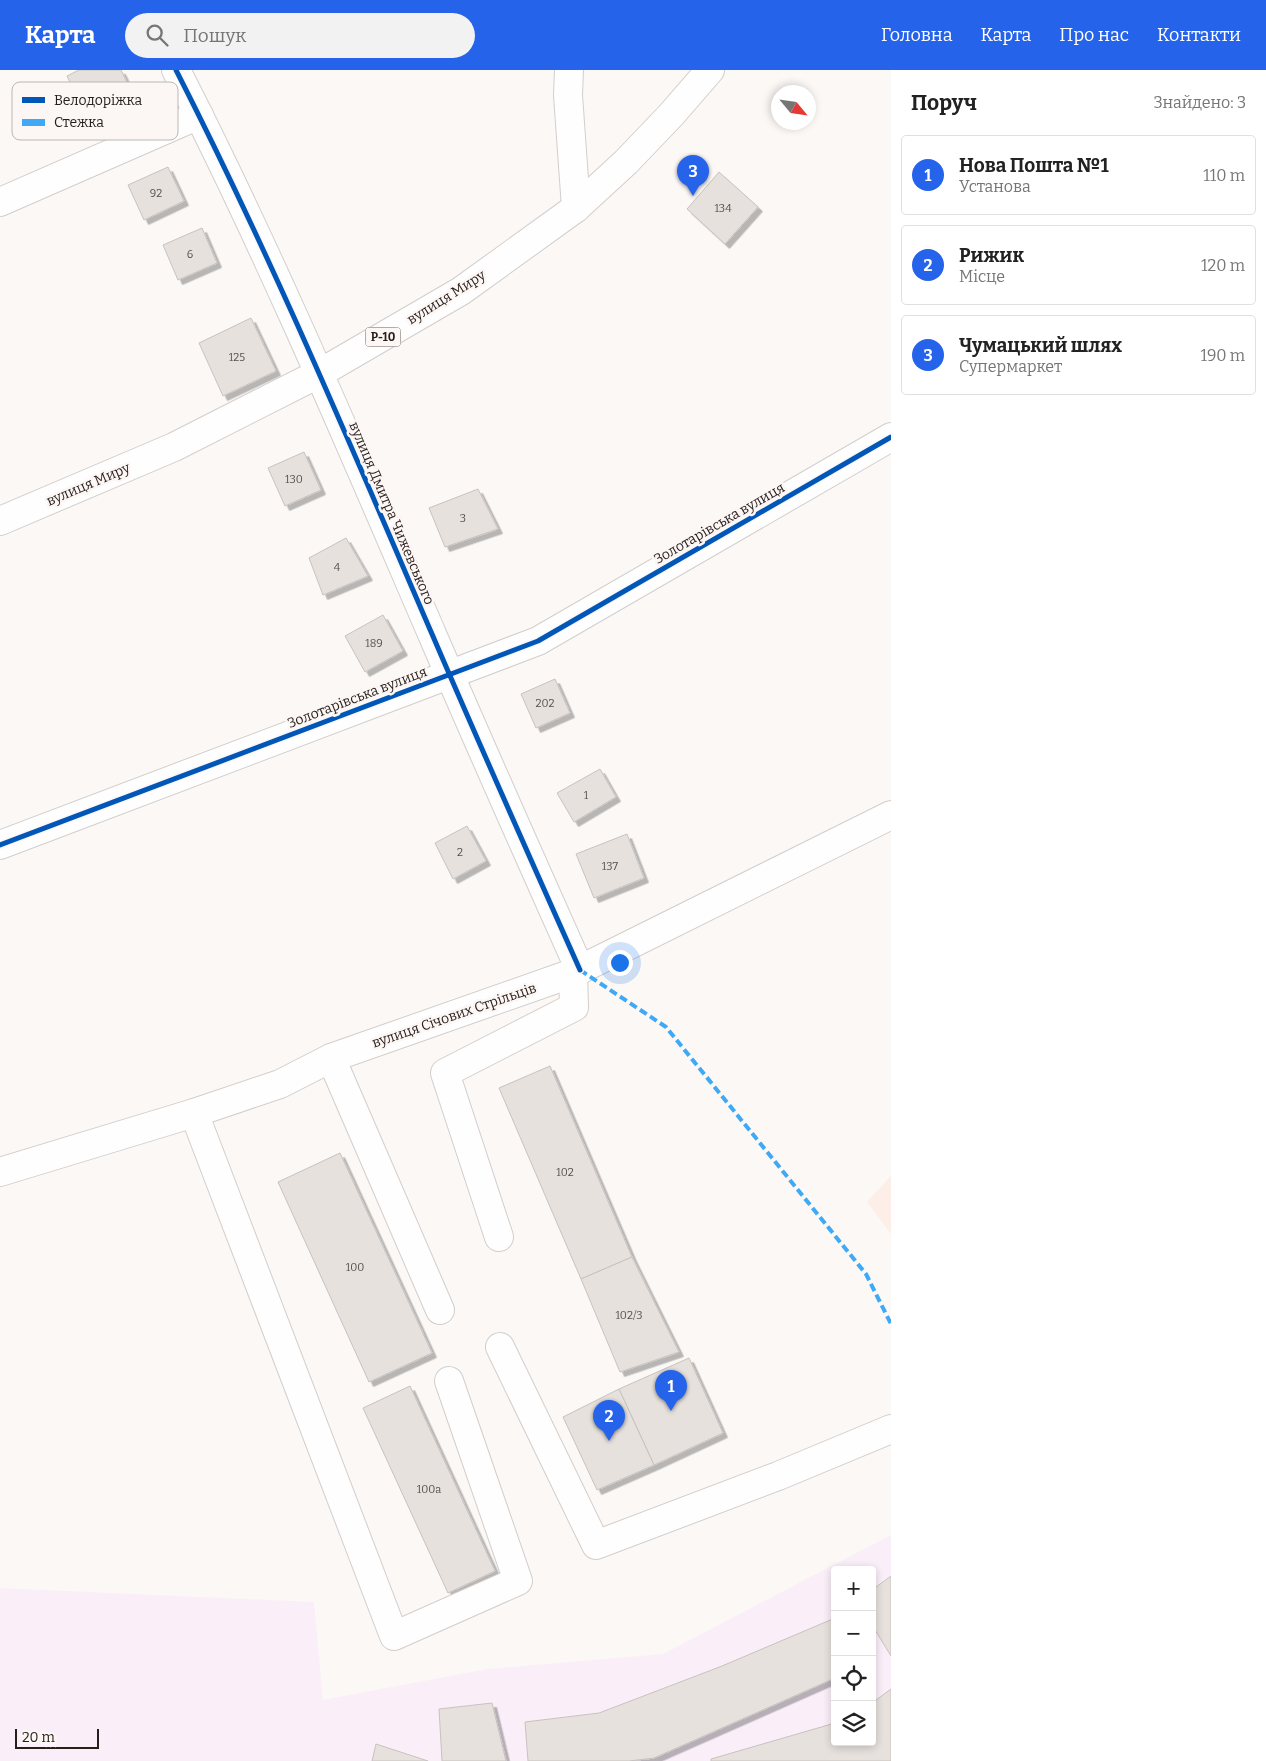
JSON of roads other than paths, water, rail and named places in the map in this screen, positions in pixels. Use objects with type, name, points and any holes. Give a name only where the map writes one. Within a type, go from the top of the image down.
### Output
[{"type":"street","name":"вулиця Дмитра Чижевського","points":[[176,70],[320,373],[576,971]]},
{"type":"street","points":[[569,70],[568,95],[576,208]]},
{"type":"street","name":"вулиця Миру","points":[[0,521],[174,447],[320,373],[462,290],[576,208],[626,162],[671,115],[710,70]]},
{"type":"street","points":[[178,124],[199,115]]},
{"type":"street","points":[[0,202],[142,140]]},
{"type":"street","name":"Золотарівська вулиця","points":[[0,845],[538,641],[891,437]]},
{"type":"street","name":"вулиця Січових Стрільців","points":[[0,1172],[194,1113],[280,1084],[331,1058],[576,971],[891,815]]},
{"type":"street","points":[[498,1236],[445,1073],[574,1007],[576,971]]},
{"type":"street","points":[[331,1058],[440,1310]]},
{"type":"street","points":[[194,1113],[394,1636],[518,1582],[450,1381]]},
{"type":"street","points":[[500,1347],[596,1545],[778,1476],[891,1429]]},
{"type":"place","name":"Чумацький шлях","points":[[693,196]]},
{"type":"place","name":"Нова Пошта №1","points":[[671,1411]]},
{"type":"place","name":"Рижик","points":[[609,1441]]}]
